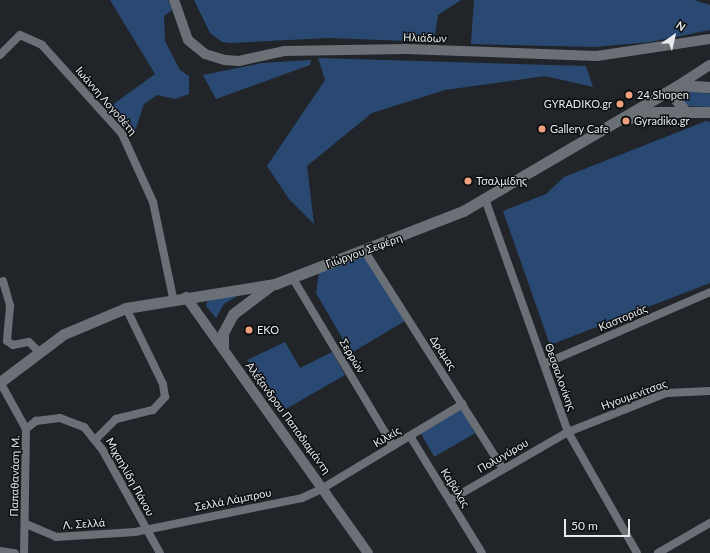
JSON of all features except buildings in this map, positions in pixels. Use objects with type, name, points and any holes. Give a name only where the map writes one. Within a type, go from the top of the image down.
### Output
[{"type":"main road","name":"Γιώργου Σεφέρη","points":[[0,382],[38,351],[64,334],[126,308],[173,298],[275,284],[404,236],[485,199],[682,83]]},
{"type":"main road","points":[[685,111],[674,97],[676,88],[682,83],[710,87]]},
{"type":"main road","points":[[616,122],[654,112],[710,112]]},
{"type":"main road","points":[[223,348],[223,332],[233,314],[275,284]]},
{"type":"street","name":"Ηλιάδων","points":[[174,0],[188,40],[205,54],[225,60],[239,61],[284,51],[406,49],[597,56],[710,39]]},
{"type":"street","name":"Ιωάννη Λογοθέτη","points":[[0,55],[20,35],[42,45],[122,134],[153,202],[173,298]]},
{"type":"street","name":"Γιώργου Σεφέρη","points":[[682,83],[710,65]]},
{"type":"street","name":"Θεσσαλονίκης","points":[[485,199],[568,432],[637,553]]},
{"type":"street","name":"Δράμας","points":[[364,250],[503,469]]},
{"type":"street","name":"Σερρών","points":[[292,277],[393,446]]},
{"type":"street","points":[[3,281],[10,306],[4,341],[14,345],[29,342],[38,351]]},
{"type":"street","name":"Καστοριάς","points":[[544,364],[710,292]]},
{"type":"street","name":"Αλέξανδρου Παπαδιαμάντη","points":[[186,297],[324,488],[368,553]]},
{"type":"street","points":[[96,439],[116,419],[154,410],[165,397],[163,384],[126,308]]},
{"type":"street","name":"Παπαθανάση Μ.","points":[[0,382],[26,428],[26,524],[24,553]]},
{"type":"street","name":"Ηγουμενίτσας","points":[[568,432],[666,393],[710,391]]},
{"type":"street","name":"Κιλκίς","points":[[324,488],[463,404]]},
{"type":"street","name":"Μιχαηλίδη Πάνου","points":[[26,428],[36,421],[68,419],[84,427],[96,439],[160,553]]},
{"type":"street","name":"Πολυγύρου","points":[[450,500],[568,432]]},
{"type":"street","name":"Καβάλας","points":[[410,436],[482,553]]},
{"type":"street","name":"Σελλά Λάμπρου","points":[[146,528],[302,498],[324,488]]},
{"type":"street","points":[[658,553],[710,523]]},
{"type":"street","name":"Λ. Σελλά","points":[[26,524],[56,537],[146,528]]},
{"type":"street","points":[[0,551],[15,553]]},
{"type":"shaded area","points":[[110,0],[168,0],[172,10],[164,16],[165,41],[180,70],[189,76],[189,94],[175,99],[157,95],[144,104],[135,131],[111,106],[155,74]]},
{"type":"shaded area","points":[[194,0],[461,0],[438,15],[434,42],[329,38],[231,43],[222,42],[210,33]]},
{"type":"shaded area","points":[[474,0],[694,0],[710,5],[710,30],[650,42],[596,47],[471,44]]},
{"type":"shaded area","points":[[318,58],[586,66],[593,87],[545,76],[445,90],[372,113],[307,166],[314,224],[289,199],[267,166],[325,80]]},
{"type":"shaded area","points":[[311,60],[310,65],[216,99],[203,75],[262,63]]},
{"type":"shaded area","points":[[691,89],[710,94],[710,107],[686,106],[678,95],[681,90]]},
{"type":"shaded area","points":[[706,121],[710,122],[710,283],[550,345],[503,211],[546,194],[564,177]]},
{"type":"shaded area","points":[[364,255],[405,321],[351,353],[316,293],[319,273]]},
{"type":"shaded area","points":[[242,293],[224,304],[216,318],[206,306],[208,299]]},
{"type":"shaded area","points":[[285,342],[300,368],[332,352],[345,375],[286,409],[247,360]]},
{"type":"shaded area","points":[[461,409],[475,433],[434,457],[420,432]]},
{"type":"place","name":"24 Shopen","points":[[629,95]]},
{"type":"place","name":"GYRADIKO.gr","points":[[620,104]]},
{"type":"place","name":"Gyradiko.gr","points":[[626,121]]},
{"type":"place","name":"Gallery Cafe","points":[[542,129]]},
{"type":"place","name":"Τσαλμίδης","points":[[468,181]]},
{"type":"place","name":"EKO","points":[[249,330]]}]
